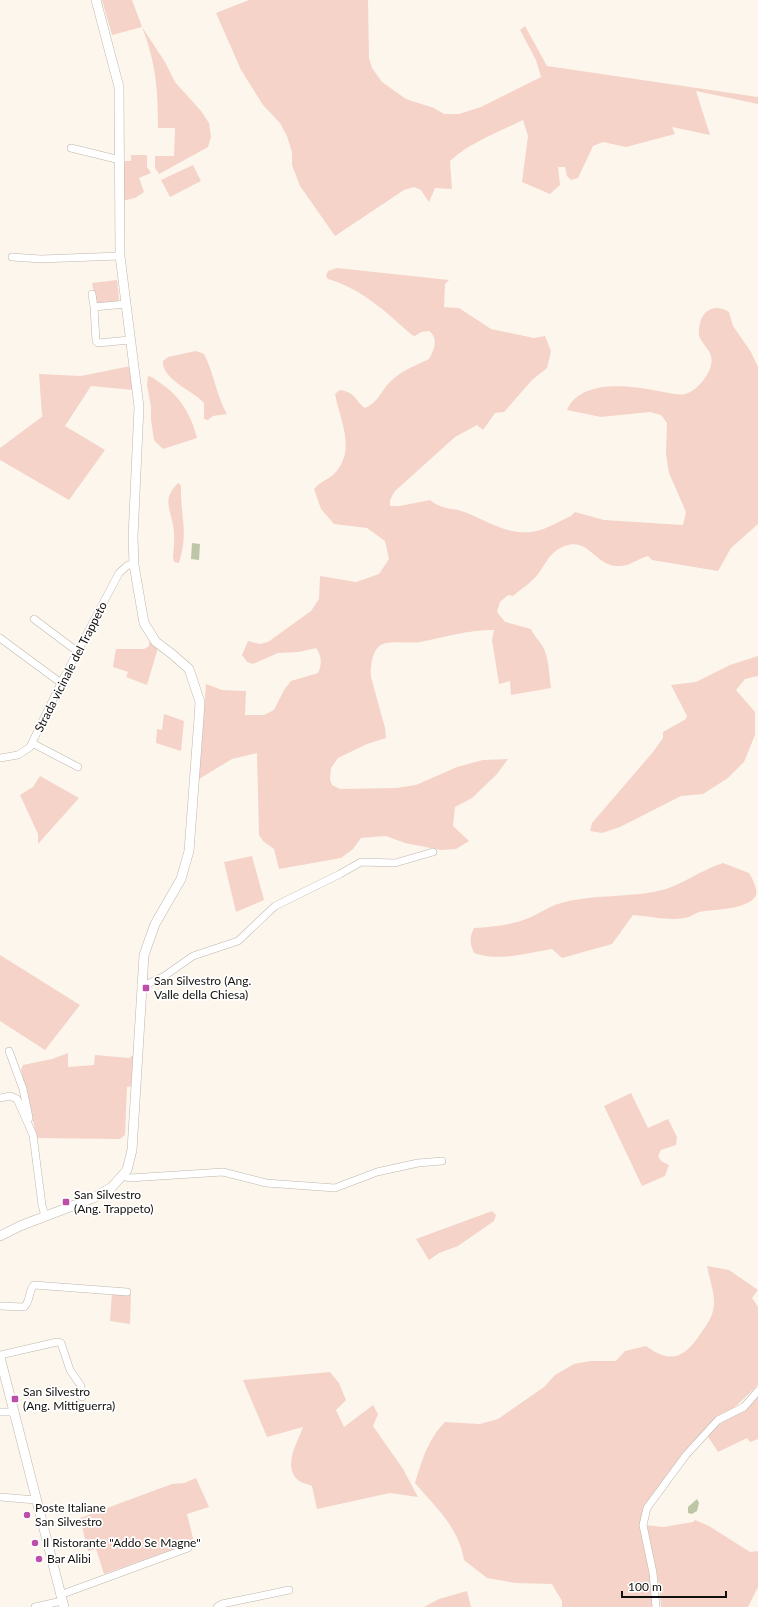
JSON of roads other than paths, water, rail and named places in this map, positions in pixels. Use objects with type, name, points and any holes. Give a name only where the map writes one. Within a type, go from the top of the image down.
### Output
[{"type":"street","points":[[0,1236],[45,1216],[93,1198],[112,1187],[123,1176],[130,1164],[141,985],[147,945],[155,924],[179,884],[189,851],[200,702],[188,669],[156,642],[149,632],[144,623],[138,597],[134,565],[133,537],[139,407],[120,256],[119,87],[96,0]]},
{"type":"street","points":[[71,148],[120,160]]},
{"type":"street","points":[[12,257],[41,259],[120,256]]},
{"type":"street","points":[[92,294],[96,341],[98,343],[130,340]]},
{"type":"street","points":[[94,306],[126,304]]},
{"type":"street","name":"Strada vicinale del Trappeto","points":[[0,758],[18,755],[26,751],[32,743],[61,683],[119,573],[128,565],[134,565]]},
{"type":"street","points":[[34,619],[78,652]]},
{"type":"street","points":[[0,638],[61,683]]},
{"type":"street","points":[[32,743],[78,767]]},
{"type":"street","points":[[141,985],[145,986],[163,976],[193,956],[238,941],[275,906],[361,862],[395,863],[434,852]]},
{"type":"street","points":[[9,1051],[23,1089],[45,1216]]},
{"type":"street","points":[[0,1098],[10,1096],[17,1099],[32,1135]]},
{"type":"street","points":[[123,1176],[129,1178],[223,1172],[266,1182],[335,1188],[377,1172],[418,1163],[442,1161]]},
{"type":"street","points":[[0,1306],[24,1307],[28,1303],[31,1287],[34,1285],[127,1292]]},
{"type":"street","points":[[62,1601],[0,1356],[51,1344],[62,1343],[70,1370],[76,1376],[81,1386],[82,1397]]},
{"type":"street","points":[[656,1607],[653,1573],[643,1525],[647,1508],[686,1455],[718,1420],[744,1407],[758,1391]]},
{"type":"street","points":[[0,1412],[15,1412]]},
{"type":"street","points":[[0,1497],[36,1500]]},
{"type":"street","points":[[35,1607],[62,1601],[188,1548]]},
{"type":"street","points":[[217,1607],[222,1604],[289,1590]]},
{"type":"place","name":"San Silvestro (Ang. Valle della Chiesa)","points":[[146,988]]},
{"type":"place","name":"San Silvestro (Ang. Trappeto)","points":[[66,1202]]},
{"type":"place","name":"San Silvestro (Ang. Mittiguerra)","points":[[15,1399]]},
{"type":"place","name":"Poste Italiane San Silvestro","points":[[27,1515]]},
{"type":"place","name":"Il Ristorante \"Addo Se Magne\"","points":[[35,1543]]},
{"type":"place","name":"Bar Alibi","points":[[39,1559]]}]
